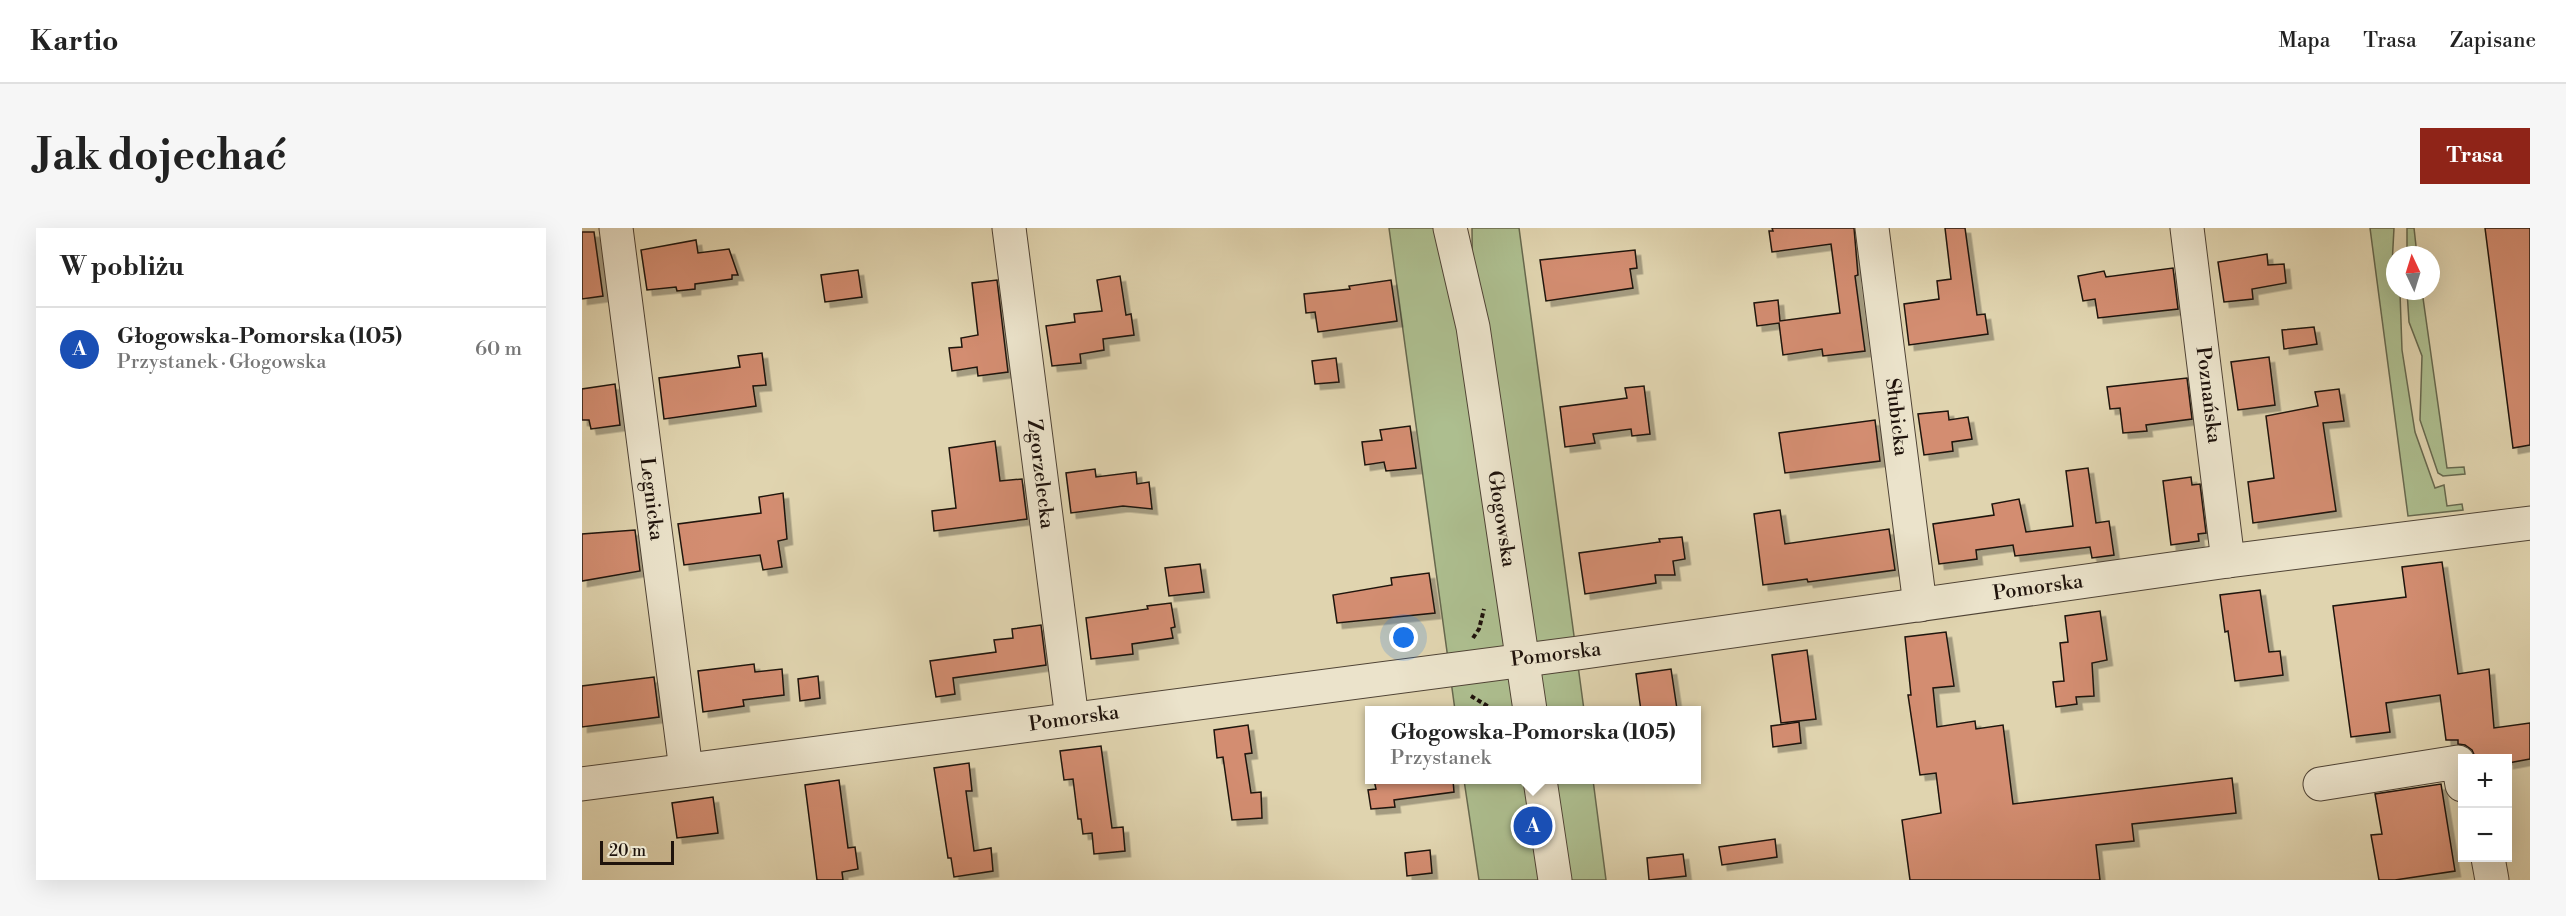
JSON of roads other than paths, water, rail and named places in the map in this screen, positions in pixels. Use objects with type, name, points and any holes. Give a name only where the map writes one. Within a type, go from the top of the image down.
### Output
[{"type":"street","name":"Legnicka","points":[[616,228],[686,770]]},
{"type":"street","name":"Zgorzelecka","points":[[1009,228],[1072,719]]},
{"type":"street","name":"Głogowska","points":[[1450,228],[1473,327],[1529,706]]},
{"type":"street","name":"Głogowska","points":[[1467,228],[1473,327]]},
{"type":"street","name":"Słubicka","points":[[1872,228],[1920,605]]},
{"type":"street","name":"Poznańska","points":[[2187,228],[2228,561]]},
{"type":"street","name":"Pomorska","points":[[582,784],[1522,660],[2228,561],[2530,523]]},
{"type":"street","points":[[2320,784],[2458,762]]},
{"type":"street","points":[[1541,784],[1555,880]]},
{"type":"street","points":[[2489,862],[2492,880]]},
{"type":"place","name":"Głogowska-Pomorska (105)","points":[[1533,826]]}]
